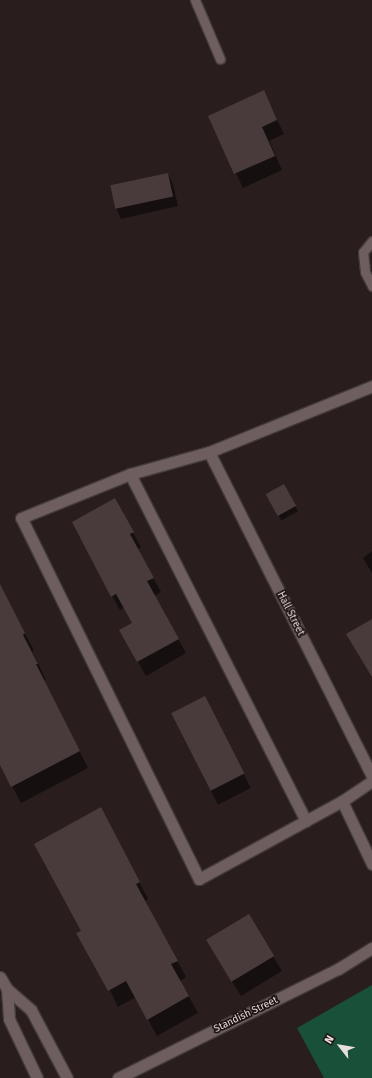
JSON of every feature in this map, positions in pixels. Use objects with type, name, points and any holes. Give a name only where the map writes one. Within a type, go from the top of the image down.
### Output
[{"type":"street","points":[[372,386],[208,452],[130,474],[21,518],[199,879],[342,801],[372,781]]},
{"type":"street","name":"Hall Street","points":[[208,452],[372,776]]},
{"type":"street","points":[[130,474],[306,821]]},
{"type":"street","points":[[342,801],[372,864]]},
{"type":"street","name":"Standish Street","points":[[118,1078],[338,969],[372,948]]},
{"type":"street","points":[[0,977],[7,989],[32,1010],[67,1078]]},
{"type":"street","points":[[7,989],[9,1019],[37,1078]]},
{"type":"lane","points":[[195,0],[220,59]]},
{"type":"lane","points":[[372,241],[363,252],[365,272],[372,286]]},
{"type":"green space","points":[[372,985],[372,1078],[324,1078],[297,1028]]},
{"type":"building","points":[[264,90],[277,120],[262,127],[275,156],[234,174],[208,116]]},
{"type":"building","points":[[168,173],[173,196],[115,209],[110,185]]},
{"type":"building","points":[[284,484],[296,506],[278,516],[266,494]]},
{"type":"building","points":[[115,498],[134,532],[130,534],[154,578],[147,581],[179,639],[137,662],[119,630],[132,623],[116,594],[111,597],[72,522]]},
{"type":"building","points":[[0,584],[25,633],[23,635],[38,664],[36,664],[80,751],[11,787],[0,765]]},
{"type":"building","points":[[372,619],[372,677],[346,634]]},
{"type":"building","points":[[205,696],[244,774],[211,791],[171,713]]},
{"type":"building","points":[[101,807],[140,882],[136,884],[178,961],[171,964],[189,996],[147,1020],[126,981],[108,991],[76,933],[81,931],[34,844]]},
{"type":"building","points":[[249,914],[274,956],[231,982],[206,940]]}]
